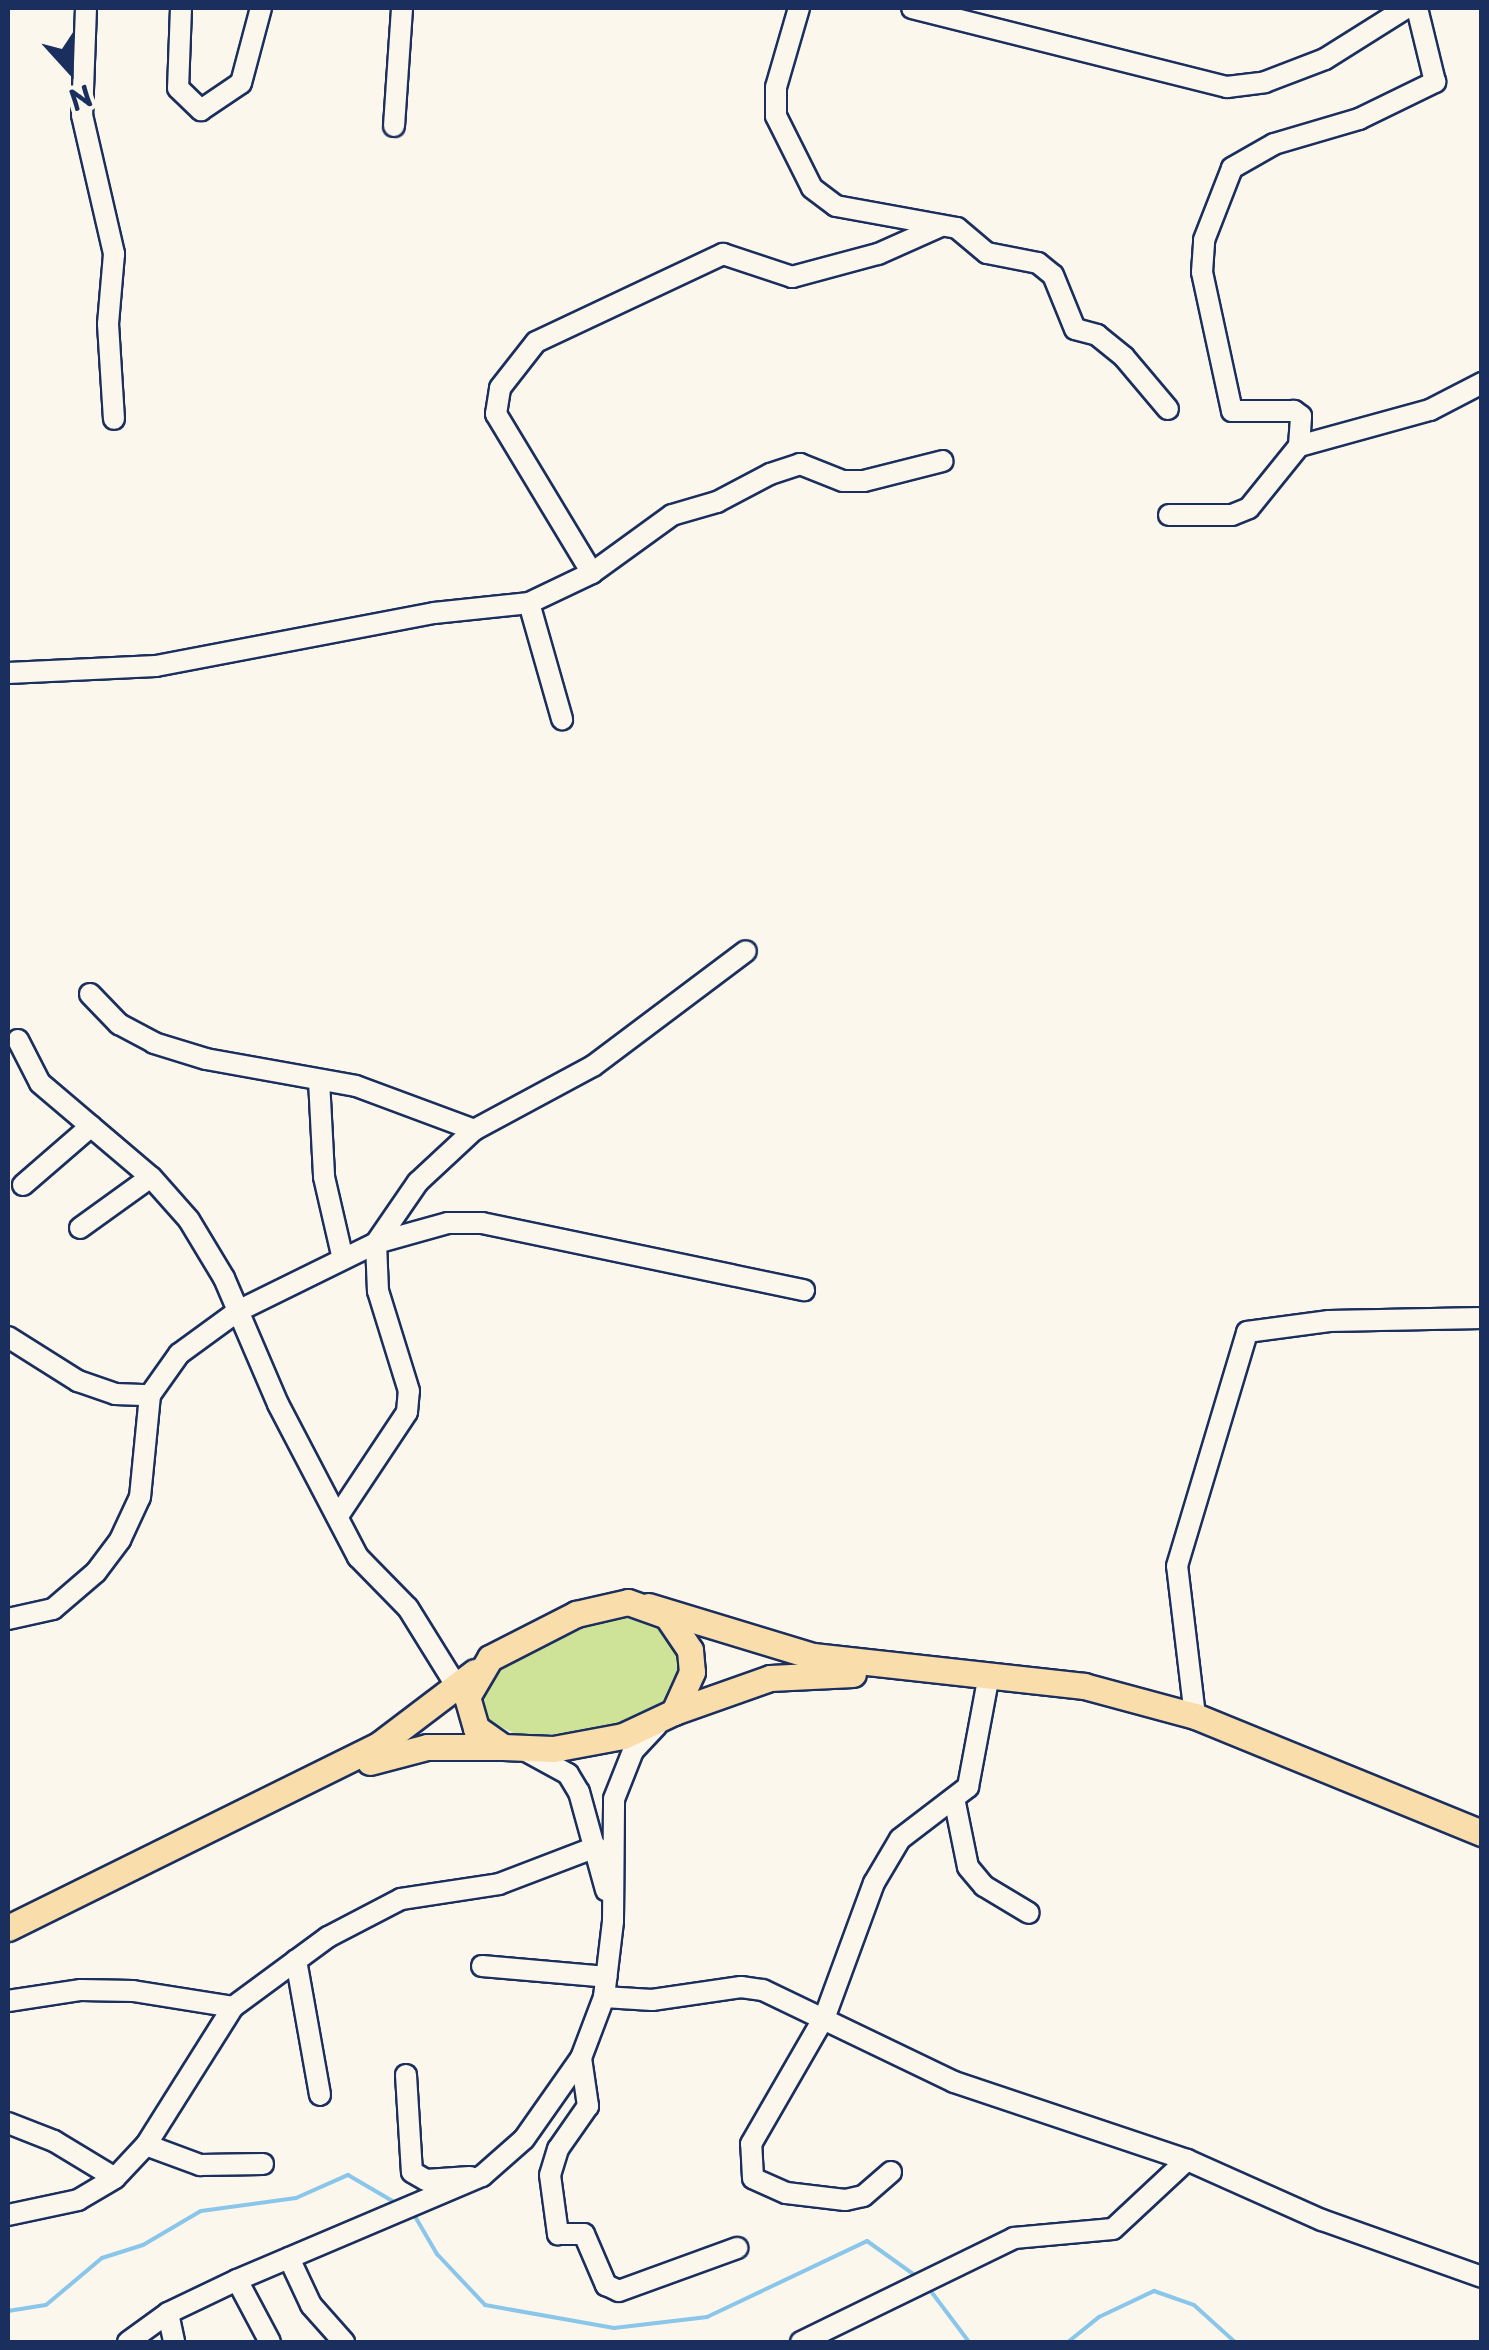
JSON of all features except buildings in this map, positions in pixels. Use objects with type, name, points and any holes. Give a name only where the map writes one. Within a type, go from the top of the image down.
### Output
[{"type":"main road","points":[[8,1928],[380,1744],[513,1642],[576,1614],[628,1602],[782,1650],[1084,1686],[1195,1716],[1482,1834]]},
{"type":"main road","points":[[648,1606],[681,1631],[690,1650],[692,1672],[666,1718]]},
{"type":"main road","points":[[478,1668],[467,1697],[468,1713],[488,1740],[512,1748]]},
{"type":"main road","points":[[244,1811],[405,1750],[553,1749],[666,1718],[770,1678],[933,1670]]},
{"type":"street","points":[[86,8],[82,115],[114,254],[108,324],[114,419]]},
{"type":"street","points":[[181,8],[178,88],[201,110],[241,83],[262,8]]},
{"type":"street","points":[[394,126],[402,8]]},
{"type":"street","points":[[799,8],[776,87],[776,116],[812,188],[836,206],[957,228],[986,253],[1038,264],[1053,275],[1075,329],[1097,335],[1124,357],[1168,409]]},
{"type":"street","points":[[912,8],[1227,88],[1265,82],[1325,60],[1406,8]]},
{"type":"street","points":[[1300,446],[1302,416],[1294,411],[1232,411],[1202,272],[1204,240],[1232,168],[1274,144],[1359,119],[1435,82],[1417,8]]},
{"type":"street","points":[[592,573],[496,414],[500,388],[536,342],[723,254],[792,277],[878,254],[941,226]]},
{"type":"street","points":[[1169,516],[1232,515],[1249,508],[1300,446],[1430,410],[1482,383]]},
{"type":"street","points":[[8,674],[156,666],[434,613],[529,603],[592,573],[672,515],[800,464],[843,482],[864,481],[943,460]]},
{"type":"street","points":[[529,603],[562,719]]},
{"type":"street","points":[[340,1513],[407,1412],[409,1391],[378,1291],[376,1242],[418,1182],[474,1130],[593,1066],[746,950]]},
{"type":"street","points":[[90,994],[119,1024],[154,1043],[428,1109],[474,1130]]},
{"type":"street","points":[[18,1040],[40,1084],[151,1176],[189,1220],[238,1312],[278,1404],[340,1513],[358,1556],[408,1608],[457,1687]]},
{"type":"street","points":[[319,1080],[324,1177],[343,1259]]},
{"type":"street","points":[[23,1185],[90,1126]]},
{"type":"street","points":[[80,1228],[151,1176]]},
{"type":"street","points":[[8,1619],[53,1609],[120,1540],[140,1497],[150,1394],[179,1354],[238,1312],[376,1242],[448,1223],[482,1222],[804,1290]]},
{"type":"street","points":[[1195,1716],[1177,1566],[1247,1332],[1330,1321],[1482,1318]]},
{"type":"street","points":[[8,1337],[78,1381],[115,1394],[150,1394]]},
{"type":"street","points":[[890,2172],[863,2196],[846,2200],[786,2193],[753,2178],[751,2144],[824,2016],[874,1883],[900,1839],[955,1802],[968,1787],[989,1675]]},
{"type":"street","points":[[128,2342],[168,2313],[237,2280],[482,2176],[524,2139],[581,2058],[605,1987],[614,1921],[614,1799],[633,1751],[666,1718]]},
{"type":"street","points":[[512,1748],[568,1774],[596,1847],[614,1921]]},
{"type":"street","points":[[955,1802],[968,1868],[984,1886],[1029,1913]]},
{"type":"street","points":[[8,2215],[78,2200],[114,2178],[146,2145],[233,2008],[254,1986],[402,1899],[499,1884],[596,1847]]},
{"type":"street","points":[[296,1960],[320,2095]]},
{"type":"street","points":[[482,1966],[605,1987],[652,2000],[741,1987],[824,2016],[954,2082],[1187,2160],[1322,2220],[1482,2277]]},
{"type":"street","points":[[8,2000],[81,1990],[133,1991],[233,2008]]},
{"type":"street","points":[[581,2058],[588,2106],[558,2149],[550,2175],[558,2234],[584,2234],[606,2285],[619,2291],[736,2248]]},
{"type":"street","points":[[406,2076],[412,2172],[426,2180],[482,2176]]},
{"type":"street","points":[[8,2123],[54,2141],[114,2178]]},
{"type":"street","points":[[146,2145],[200,2165],[262,2164]]},
{"type":"street","points":[[801,2342],[1014,2238],[1113,2228],[1187,2160]]},
{"type":"street","points":[[288,2258],[311,2305],[344,2342]]},
{"type":"street","points":[[237,2280],[270,2342]]},
{"type":"street","points":[[168,2313],[174,2342]]},
{"type":"green space","points":[[630,1611],[663,1625],[680,1655],[677,1690],[653,1717],[589,1732],[519,1736],[480,1716],[480,1685],[498,1663],[560,1629]]},
{"type":"waterway","points":[[8,2311],[46,2305],[102,2258],[143,2245],[201,2211],[296,2198],[348,2175],[396,2203]]},
{"type":"waterway","points":[[413,2213],[437,2254],[485,2305],[614,2328],[707,2317],[867,2241],[916,2276]]},
{"type":"waterway","points":[[927,2286],[969,2342]]},
{"type":"waterway","points":[[1068,2342],[1099,2317],[1154,2291],[1194,2305],[1235,2342]]}]
